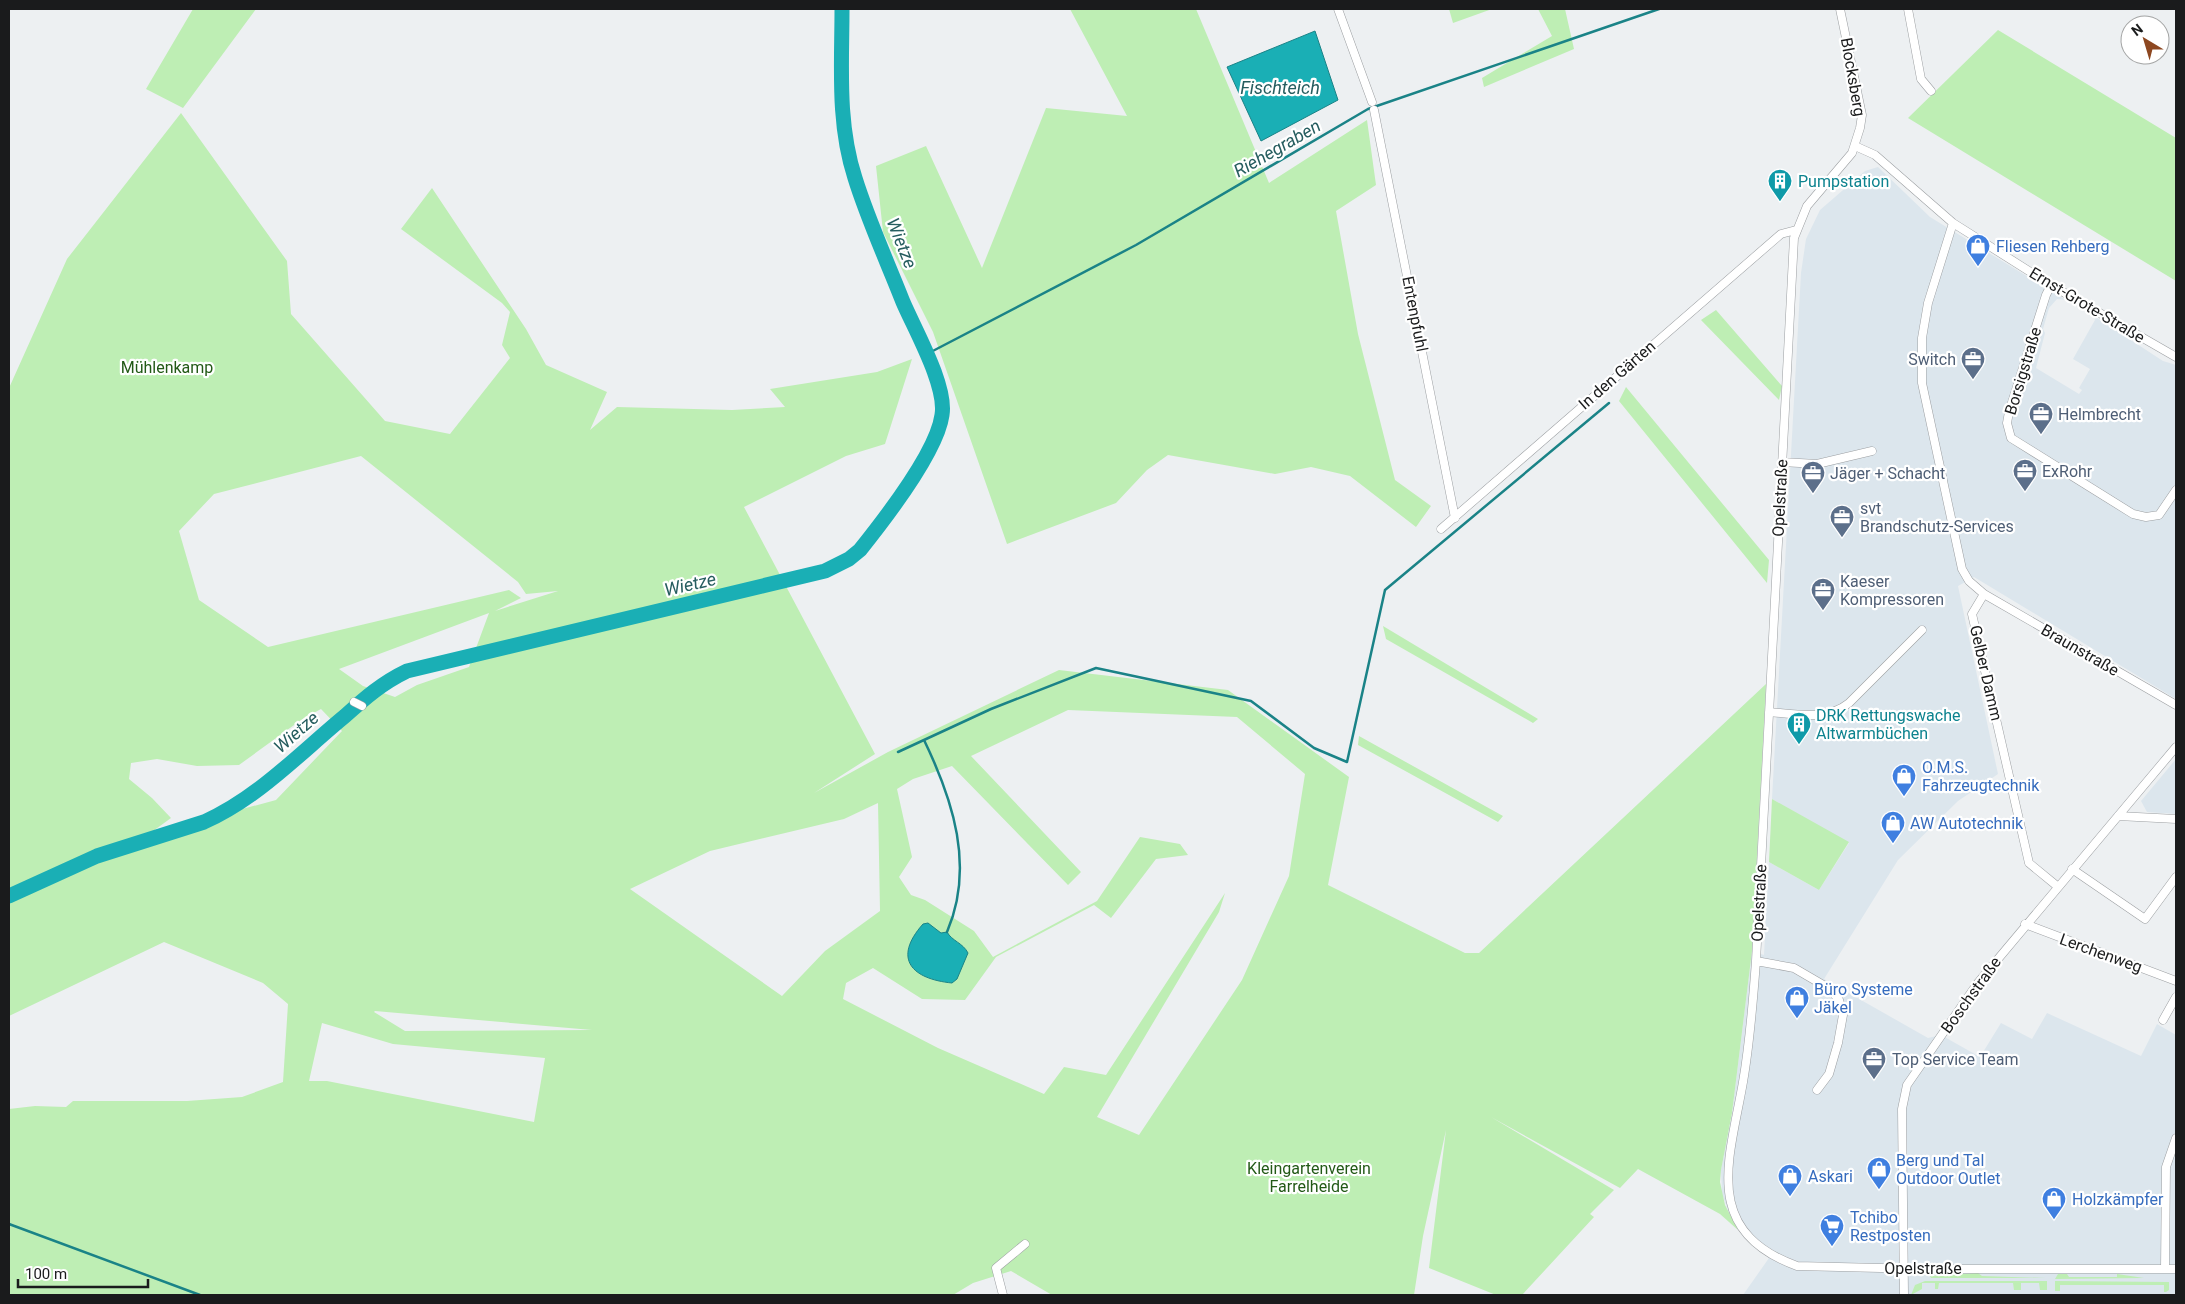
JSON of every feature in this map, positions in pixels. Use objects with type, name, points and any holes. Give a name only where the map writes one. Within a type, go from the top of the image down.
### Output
[{"type":"street","name":"Entenpfuhl","points":[[1338,9],[1373,106],[1455,518]]},
{"type":"street","name":"Blocksberg","points":[[1840,9],[1862,115],[1855,146]]},
{"type":"street","points":[[1908,9],[1921,79],[1931,91]]},
{"type":"street","name":"Ernst-Grote-Straße","points":[[1855,146],[1875,155],[1953,223],[2051,285],[2176,357]]},
{"type":"street","name":"Opelstraße","points":[[1855,146],[1842,167],[1807,206],[1794,238],[1756,961],[1750,1036],[1726,1177],[1727,1190],[1735,1216],[1751,1238],[1783,1261],[1797,1266],[2176,1269]]},
{"type":"street","points":[[1953,223],[1928,302],[1922,338],[1922,383],[1962,569],[1969,581],[1984,594]]},
{"type":"street","name":"In den Gärten","points":[[1441,529],[1770,242],[1781,234],[1796,230]]},
{"type":"street","name":"Borsigstraße","points":[[2051,285],[2046,295],[2009,412],[2007,423],[2011,438],[2133,514],[2146,517],[2159,515],[2176,490]]},
{"type":"street","points":[[1782,462],[1817,464],[1872,451]]},
{"type":"street","name":"Braunstraße","points":[[1984,594],[2176,706]]},
{"type":"street","name":"Gelber Damm","points":[[1984,594],[1972,614],[2029,863],[2057,886]]},
{"type":"street","points":[[1769,712],[1824,714],[1836,711],[1849,703],[1922,630]]},
{"type":"street","points":[[354,702],[362,706]]},
{"type":"street","name":"Boschstraße","points":[[1904,1295],[1902,1109],[1907,1085],[1977,984],[2025,924],[2176,747]]},
{"type":"street","points":[[2118,816],[2176,819]]},
{"type":"street","points":[[2072,870],[2145,919],[2176,877]]},
{"type":"street","name":"Lerchenweg","points":[[2025,924],[2176,981]]},
{"type":"street","points":[[1756,961],[1794,968],[1830,989],[1839,1000],[1843,1015],[1838,1043],[1829,1074],[1817,1090]]},
{"type":"street","points":[[2163,1020],[2176,998]]},
{"type":"street","points":[[2165,1269],[2166,1167],[2176,1138]]},
{"type":"street","points":[[1003,1295],[996,1268],[1025,1244]]},
{"type":"shaded area","points":[[1878,167],[1930,217],[2066,300],[2057,299],[2049,308],[2036,368],[2079,394],[2082,390],[2079,388],[2090,369],[2073,359],[2095,320],[2094,316],[2163,361],[2176,365],[2176,699],[1974,577],[1958,586],[1998,774],[1958,801],[1898,860],[1824,979],[1928,1038],[1941,1035],[1980,1057],[2001,1023],[2032,1039],[2047,1013],[2141,1056],[2157,1024],[2176,1035],[2176,1295],[1743,1295],[1769,1258],[1748,1242],[1731,1218],[1722,1194],[1721,1170],[1732,1113],[1752,951],[1764,955],[1769,862],[1819,890],[1849,843],[1772,799],[1801,273],[1806,239],[1820,210],[1865,171]]},
{"type":"shaded area","points":[[2176,759],[2176,814],[2147,812],[2141,801]]},
{"type":"green space","points":[[193,9],[256,9],[183,108],[146,89]]},
{"type":"green space","points":[[1070,9],[1196,9],[1269,183],[1367,120],[1376,185],[1336,211],[1358,334],[1395,480],[1431,506],[1416,527],[1350,476],[1311,467],[1275,474],[1168,455],[1147,470],[1116,503],[1007,544],[933,332],[883,232],[876,166],[926,146],[982,268],[1046,108],[1127,116]]},
{"type":"green space","points":[[1449,9],[1492,9],[1453,23]]},
{"type":"green space","points":[[1538,9],[1565,9],[1574,49],[1484,87],[1482,78],[1552,36]]},
{"type":"green space","points":[[1998,30],[2176,138],[2176,281],[1908,118]]},
{"type":"green space","points":[[181,113],[287,261],[291,314],[385,421],[450,434],[510,358],[502,345],[510,312],[502,303],[401,229],[432,188],[526,329],[546,365],[607,392],[590,430],[617,407],[732,410],[785,407],[770,389],[877,372],[912,359],[885,444],[846,456],[744,507],[875,754],[814,793],[888,752],[1059,670],[1228,690],[1349,777],[1328,885],[1465,953],[1479,953],[1766,684],[1752,951],[1732,1113],[1720,1182],[1725,1205],[1738,1230],[1720,1214],[1638,1169],[1620,1188],[1491,1117],[1614,1190],[1590,1214],[1594,1217],[1522,1295],[1496,1295],[1429,1268],[1446,1130],[1423,1236],[1414,1295],[1052,1295],[1011,1271],[973,1283],[953,1295],[9,1295],[9,1109],[35,1106],[66,1107],[73,1101],[187,1101],[242,1097],[283,1082],[288,1004],[263,983],[164,942],[9,1016],[9,388],[67,259]],"holes":[[[361,456],[518,582],[526,594],[558,591],[495,611],[521,598],[509,590],[268,647],[199,600],[179,531],[214,494]],[[489,613],[469,667],[417,685],[395,697],[363,686],[339,669]],[[321,709],[342,731],[276,800],[149,834],[171,818],[152,798],[129,779],[131,763],[157,759],[197,766],[239,765],[301,720]],[[1068,710],[1237,717],[1305,774],[1289,876],[1242,980],[1139,1135],[1097,1117],[1219,912],[1225,893],[1106,1075],[1064,1067],[1044,1094],[938,1048],[843,999],[846,983],[873,968],[922,999],[965,1000],[996,957],[1094,905],[1111,918],[1156,859],[1188,855],[1180,844],[1140,837],[1097,901],[993,957],[974,931],[925,900],[911,895],[899,877],[912,857],[897,789],[913,779],[952,766],[1068,885],[1081,872],[971,756]],[[878,803],[880,911],[825,951],[782,996],[630,889],[710,851],[844,819]],[[375,1011],[592,1030],[405,1031],[374,1012]],[[322,1023],[393,1044],[545,1058],[534,1122],[327,1081],[309,1081]]]},
{"type":"green space","points":[[1716,310],[1782,386],[1779,400],[1701,320]]},
{"type":"green space","points":[[1626,387],[1769,560],[1767,583],[1619,401]]},
{"type":"green space","points":[[1383,626],[1538,719],[1533,723],[1386,639]]},
{"type":"green space","points":[[1359,736],[1503,816],[1498,822],[1358,745]]},
{"type":"green space","points":[[1772,799],[1849,842],[1819,890],[1769,862]]},
{"type":"green space","points":[[1978,1273],[1982,1276],[2046,1278],[1931,1278],[1930,1276]]},
{"type":"green space","points":[[2058,1274],[2067,1274],[2069,1277],[2117,1277],[2117,1274],[2144,1278],[2055,1279]]},
{"type":"green space","points":[[1925,1281],[2047,1281],[2047,1290],[2040,1290],[2039,1283],[2021,1283],[2021,1290],[2014,1290],[2013,1283],[1939,1283],[1938,1289],[1935,1289],[1935,1283],[1922,1283],[1922,1289],[1911,1295],[1915,1285]]},
{"type":"green space","points":[[2055,1281],[2169,1282],[2169,1290],[2164,1292],[2164,1285],[2060,1285],[2060,1291],[2055,1291]]},
{"type":"water","name":"Fischteich","points":[[1315,31],[1338,100],[1261,141],[1227,67]]},
{"type":"water","points":[[928,923],[941,933],[947,932],[968,953],[957,979],[952,983],[926,977],[917,972],[911,965],[908,957],[909,947],[923,924]]},
{"type":"waterway","name":"Wietze","points":[[9,896],[97,856],[204,822],[224,812],[278,774],[374,691],[407,671],[825,571],[849,559],[860,550],[895,504],[920,466],[938,430],[942,415],[942,403],[940,389],[929,358],[903,302],[872,225],[849,157],[845,136],[841,73],[842,9]]},
{"type":"waterway","name":"Riehegraben","points":[[927,354],[1136,245],[1368,109],[1659,9]]},
{"type":"waterway","points":[[898,752],[991,709],[1096,668],[1251,701],[1314,748],[1347,762],[1385,590],[1609,403]]},
{"type":"waterway","points":[[924,740],[944,786],[957,834],[960,859],[955,908],[947,932]]},
{"type":"waterway","points":[[9,1224],[200,1295]]},
{"type":"place","name":"Pumpstation","points":[[1780,202]]},
{"type":"place","name":"Fliesen Rehberg","points":[[1978,267]]},
{"type":"place","name":"Switch","points":[[1973,380]]},
{"type":"place","name":"Helmbrecht","points":[[2041,435]]},
{"type":"place","name":"ExRohr","points":[[2025,492]]},
{"type":"place","name":"Jäger + Schacht","points":[[1813,494]]},
{"type":"place","name":"svt Brandschutz-Services","points":[[1842,538]]},
{"type":"place","name":"Kaeser Kompressoren","points":[[1823,611]]},
{"type":"place","name":"DRK Rettungswache Altwarmbüchen","points":[[1799,745]]},
{"type":"place","name":"O.M.S. Fahrzeugtechnik","points":[[1904,797]]},
{"type":"place","name":"AW Autotechnik","points":[[1893,844]]},
{"type":"place","name":"Büro Systeme Jäkel","points":[[1797,1019]]},
{"type":"place","name":"Top Service Team","points":[[1874,1080]]},
{"type":"place","name":"Berg und Tal Outdoor Outlet","points":[[1879,1190]]},
{"type":"place","name":"Askari","points":[[1790,1197]]},
{"type":"place","name":"Holzkämpfer","points":[[2054,1220]]},
{"type":"place","name":"Tchibo Restposten","points":[[1832,1247]]},
{"type":"park label","name":"Mühlenkamp","points":[[167,367]]},
{"type":"park label","name":"Kleingartenverein Farrelheide","points":[[1309,1177]]}]
